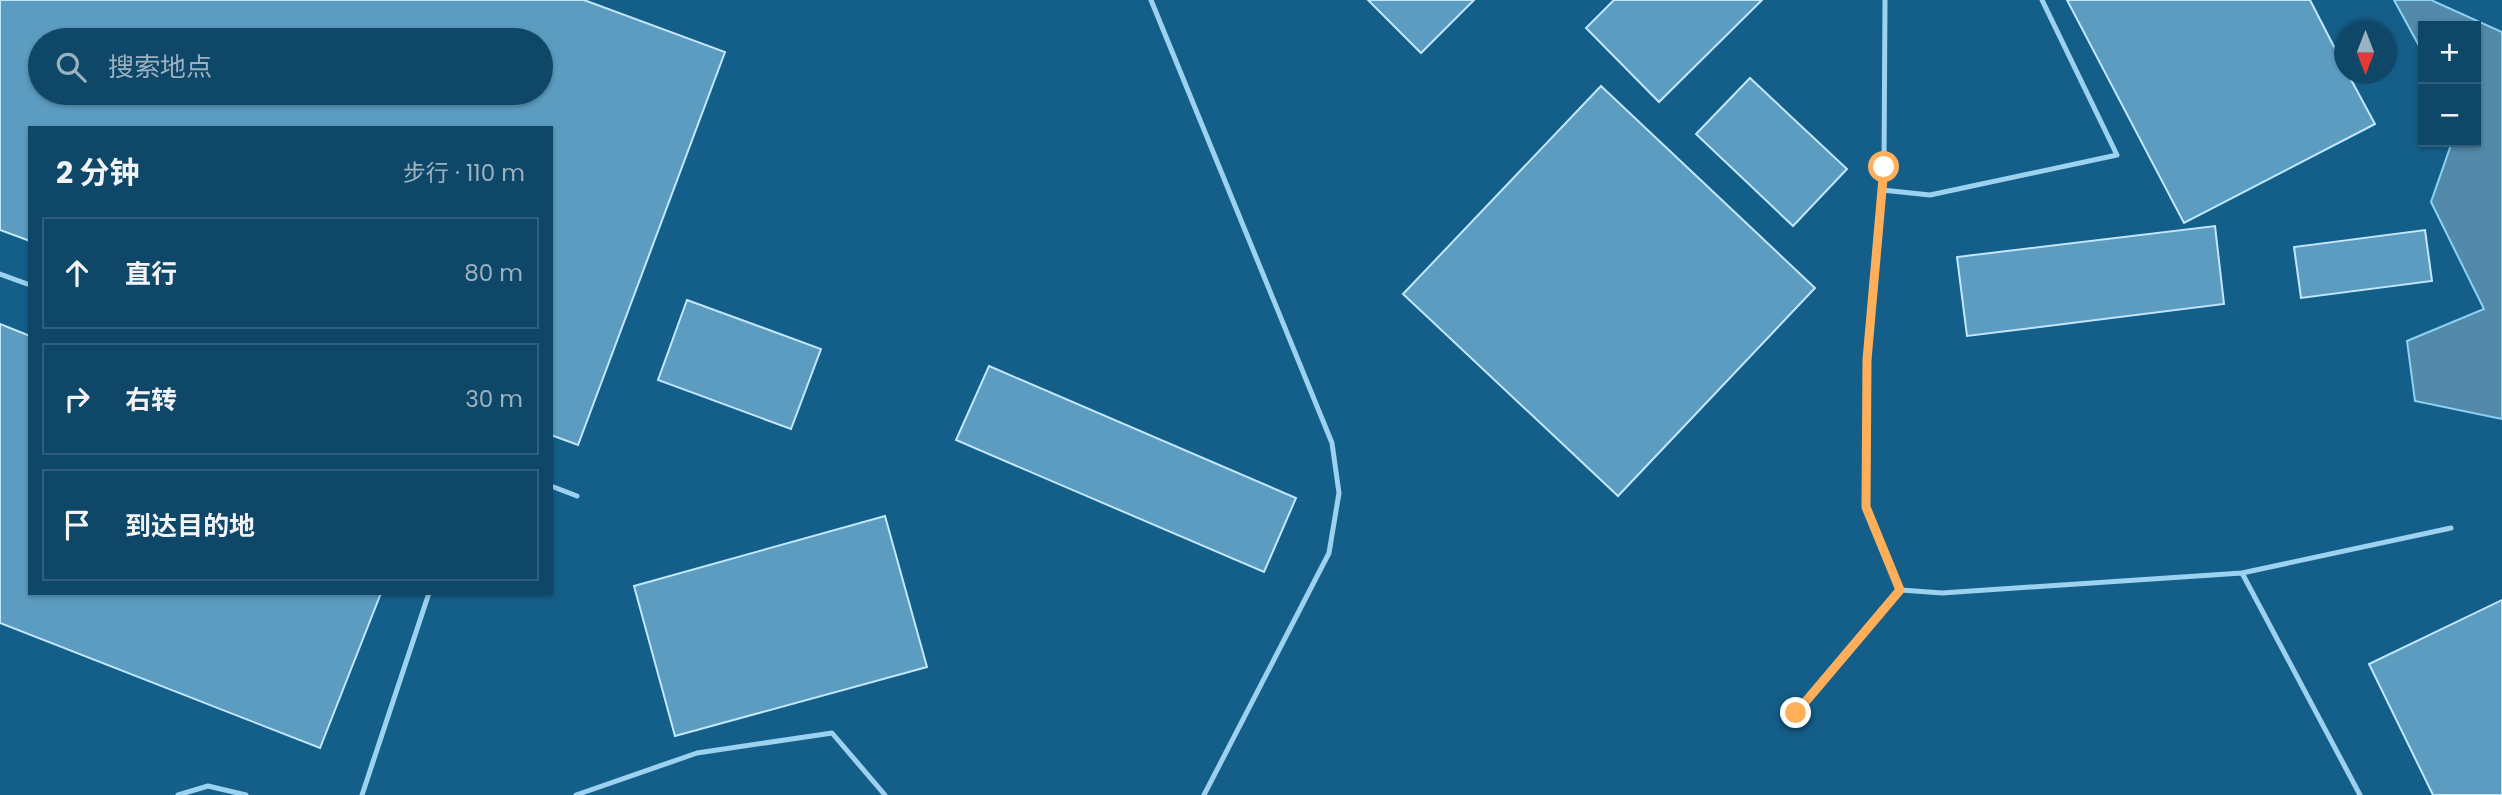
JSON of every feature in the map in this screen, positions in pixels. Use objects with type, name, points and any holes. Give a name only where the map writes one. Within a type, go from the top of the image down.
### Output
[{"type":"lane","points":[[1151,0],[1332,443],[1339,493],[1329,553],[1205,795]]},
{"type":"lane","points":[[1885,0],[1882,190],[1867,360],[1866,507],[1900,590]]},
{"type":"lane","points":[[1882,190],[1930,195],[2117,155],[2042,0]]},
{"type":"lane","points":[[0,274],[28,284]]},
{"type":"lane","points":[[553,487],[577,495]]},
{"type":"lane","points":[[1900,590],[1942,593],[2242,573],[2451,528]]},
{"type":"lane","points":[[2242,573],[2360,795]]},
{"type":"lane","points":[[1796,713],[1900,590]]},
{"type":"lane","points":[[362,795],[428,595]]},
{"type":"lane","points":[[576,795],[697,752],[832,733],[885,795]]},
{"type":"lane","points":[[178,795],[208,786],[246,795]]},
{"type":"water","points":[[2394,0],[2431,0],[2478,21],[2418,21],[2418,44]]},
{"type":"water","points":[[2481,23],[2502,32],[2502,419],[2415,401],[2407,341],[2484,309],[2431,202],[2450,147],[2481,147]]},
{"type":"building","points":[[0,0],[584,0],[725,52],[578,445],[553,436],[553,126],[28,126],[28,240],[0,230]]},
{"type":"building","points":[[1368,0],[1474,0],[1421,53]]},
{"type":"building","points":[[1614,0],[1762,0],[1659,102],[1586,28]]},
{"type":"building","points":[[2067,0],[2310,0],[2334,47],[2334,84],[2353,84],[2375,124],[2184,223]]},
{"type":"building","points":[[1750,78],[1847,169],[1793,226],[1696,134]]},
{"type":"building","points":[[1601,86],[1815,288],[1618,496],[1403,294]]},
{"type":"building","points":[[2215,226],[2224,304],[1967,336],[1957,257]]},
{"type":"building","points":[[2425,230],[2432,281],[2301,298],[2294,247]]},
{"type":"building","points":[[687,300],[821,349],[791,429],[658,380]]},
{"type":"building","points":[[0,324],[28,335],[28,595],[380,595],[320,748],[0,623]]},
{"type":"building","points":[[989,366],[1296,498],[1264,572],[956,440]]},
{"type":"building","points":[[885,516],[927,667],[675,736],[634,586]]},
{"type":"building","points":[[2502,600],[2502,795],[2433,795],[2369,664]]},
{"type":"route","points":[[1796,713],[1900,590],[1866,507],[1867,360],[1884,167]]}]
